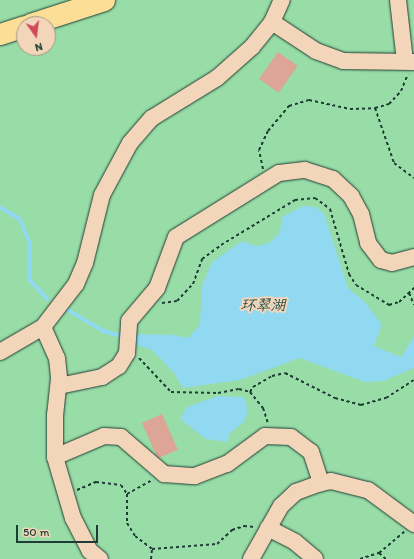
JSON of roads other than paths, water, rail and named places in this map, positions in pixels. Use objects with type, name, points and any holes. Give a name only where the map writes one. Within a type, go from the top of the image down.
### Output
[{"type":"main road","points":[[55,16],[104,0]]},
{"type":"main road","points":[[0,34],[16,29]]},
{"type":"street","points":[[0,352],[44,327],[67,298],[82,270],[102,195],[130,143],[152,118],[217,78],[252,47],[272,22],[282,0]]},
{"type":"street","points":[[272,22],[316,51],[343,61],[363,64],[411,62],[398,0]]},
{"type":"street","points":[[59,386],[102,377],[114,371],[126,355],[129,321],[152,296],[176,237],[268,179],[279,174],[305,170],[333,179],[351,196],[361,214],[368,243],[381,260],[392,263],[414,256]]},
{"type":"street","points":[[44,327],[57,358],[59,386],[55,457],[73,518],[90,550],[100,559]]},
{"type":"street","points":[[55,457],[104,436],[121,437],[164,474],[195,476],[220,466],[265,436],[291,437],[312,452],[321,483]]},
{"type":"street","points":[[251,559],[281,506],[296,492],[321,483],[331,481],[368,490],[414,524]]},
{"type":"street","points":[[268,528],[296,542],[315,559]]},
{"type":"water","name":"环翠湖","points":[[303,206],[316,207],[324,214],[348,288],[365,302],[382,325],[374,346],[401,357],[414,336],[414,368],[383,381],[365,382],[300,358],[240,380],[183,388],[174,373],[152,350],[134,344],[134,334],[175,335],[187,338],[191,335],[200,324],[202,286],[212,262],[242,241],[256,246],[269,243],[280,232],[282,217]]},
{"type":"water","points":[[218,396],[244,397],[248,411],[244,422],[230,433],[227,442],[206,439],[180,419],[187,407]]},
{"type":"waterway","points":[[0,207],[20,219],[30,243],[30,280],[48,299]]},
{"type":"waterway","points":[[68,310],[104,331],[125,337]]}]
